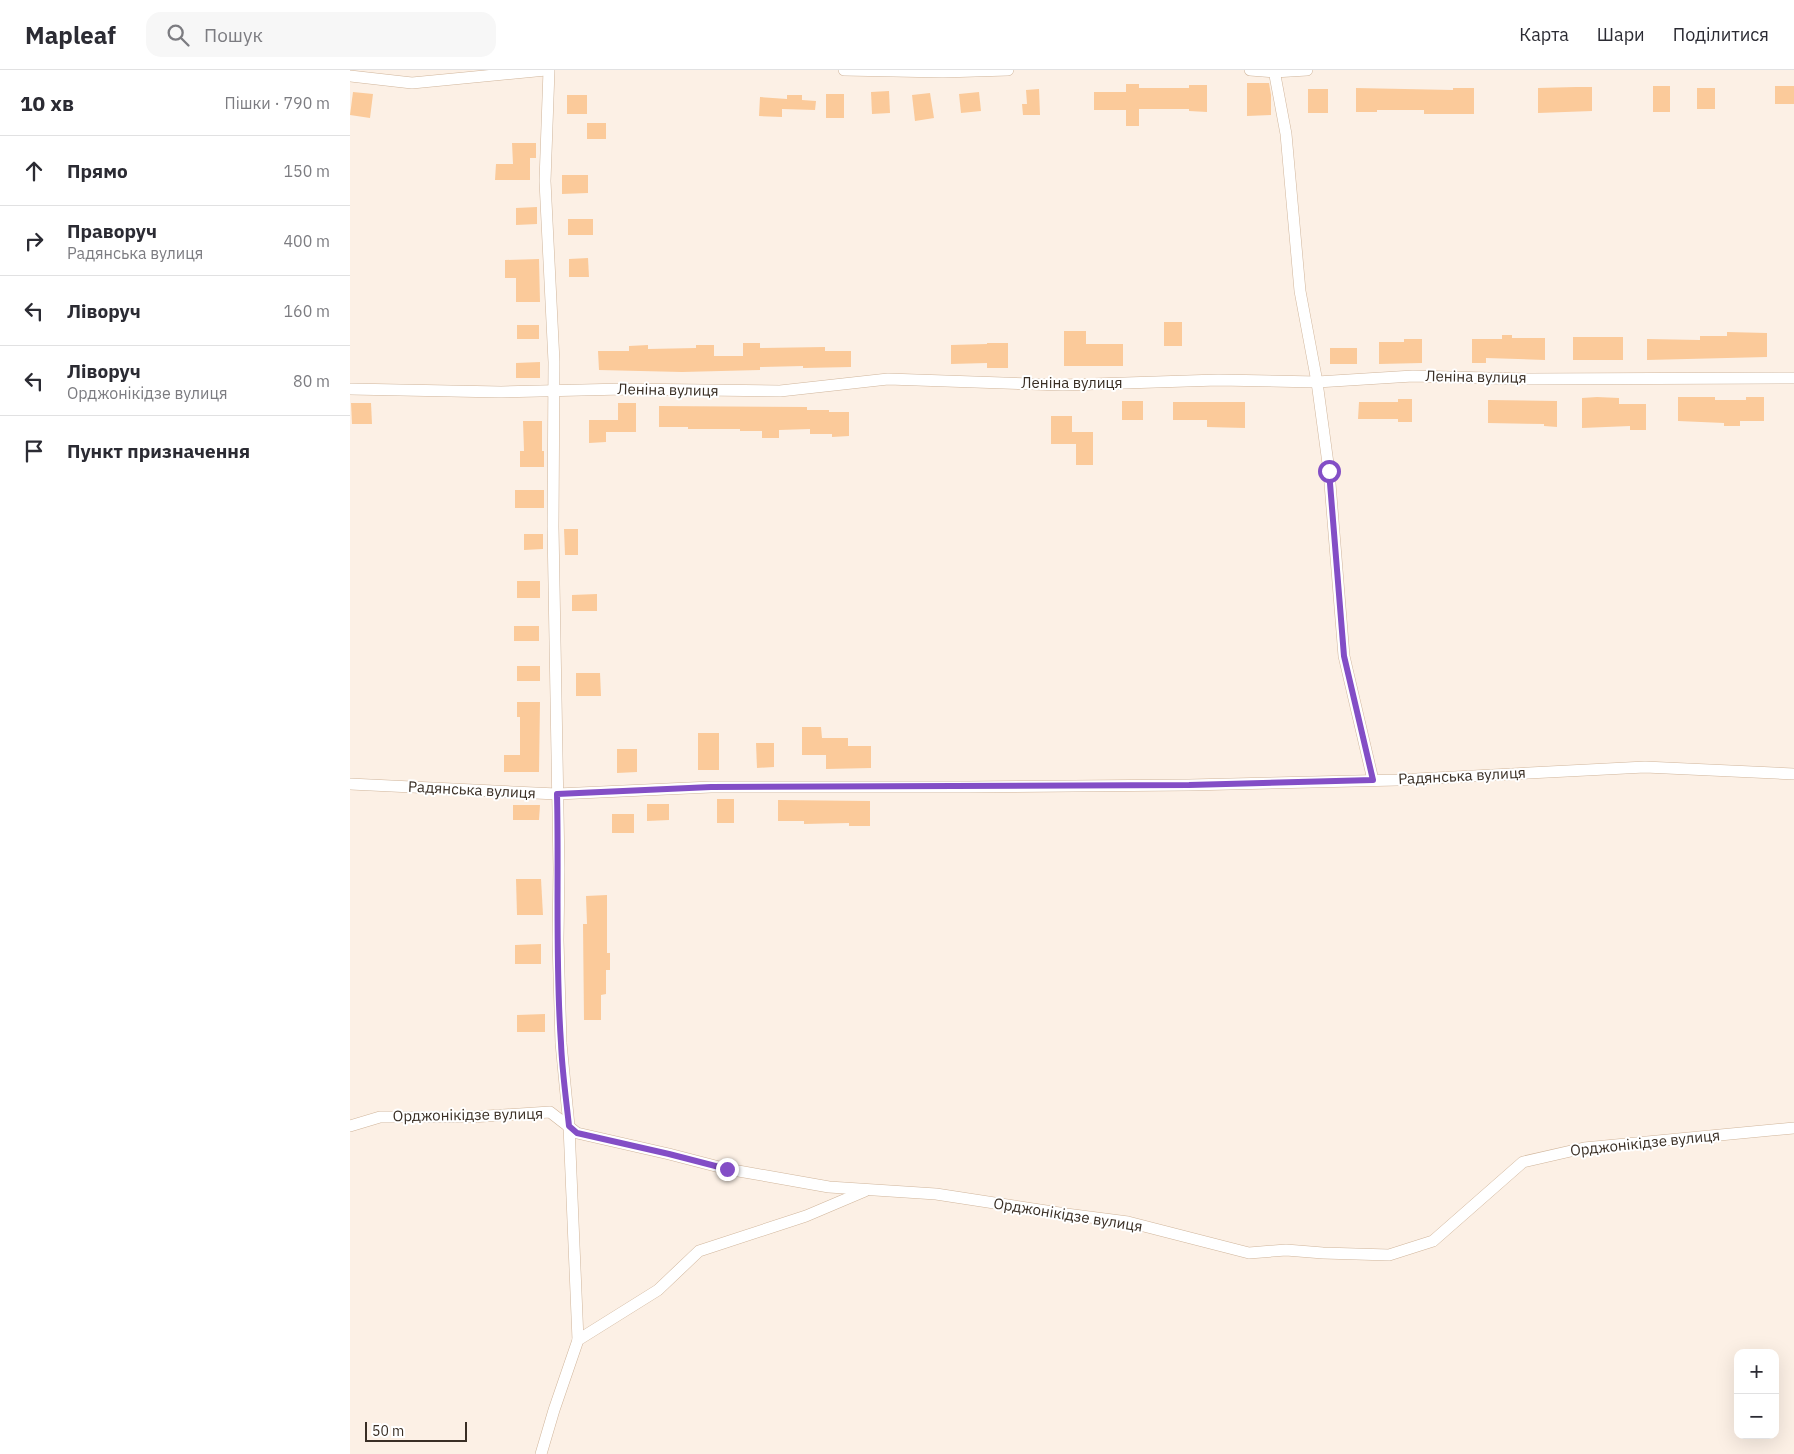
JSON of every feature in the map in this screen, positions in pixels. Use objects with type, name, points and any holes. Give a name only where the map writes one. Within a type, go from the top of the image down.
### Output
[{"type":"street","points":[[350,76],[412,83],[547,70],[545,181],[554,362],[553,526],[559,869],[558,940],[561,1042],[569,1126],[578,1340],[541,1454]]},
{"type":"street","points":[[844,70],[943,72],[1008,70]]},
{"type":"street","points":[[1250,70],[1307,70]]},
{"type":"street","points":[[1274,71],[1286,134],[1300,291],[1317,382],[1329,471],[1344,656],[1373,780]]},
{"type":"street","name":"Леніна вулиця","points":[[350,389],[501,392],[554,390],[780,391],[888,379],[1063,385],[1218,380],[1317,382],[1413,376],[1528,379],[1794,378]]},
{"type":"street","name":"Радянська вулиця","points":[[350,784],[557,794],[711,787],[1169,786],[1373,780],[1645,767],[1794,774]]},
{"type":"street","name":"Орджонікідзе вулиця","points":[[350,1126],[380,1117],[470,1117],[550,1112],[577,1133],[727,1169],[829,1187],[936,1194],[1128,1222],[1249,1253],[1286,1250],[1323,1253],[1389,1254],[1433,1240],[1523,1162],[1584,1148],[1794,1128]]},
{"type":"street","points":[[578,1340],[658,1290],[699,1252],[806,1216],[868,1189]]},
{"type":"building","points":[[1247,83],[1269,83],[1271,115],[1247,116]]},
{"type":"building","points":[[1126,84],[1139,84],[1139,88],[1189,88],[1189,85],[1207,85],[1207,112],[1189,111],[1189,109],[1139,109],[1139,126],[1126,126],[1126,110],[1094,110],[1094,92],[1126,92]]},
{"type":"building","points":[[1653,86],[1670,86],[1670,112],[1653,112]]},
{"type":"building","points":[[1775,86],[1794,86],[1794,104],[1775,104]]},
{"type":"building","points":[[1592,87],[1592,111],[1538,113],[1538,88]]},
{"type":"building","points":[[1356,88],[1453,90],[1453,88],[1474,88],[1474,114],[1424,114],[1424,110],[1356,112]]},
{"type":"building","points":[[1697,88],[1715,88],[1715,109],[1697,109]]},
{"type":"building","points":[[1039,89],[1040,115],[1023,115],[1022,104],[1027,104],[1026,90]]},
{"type":"building","points":[[1308,89],[1328,89],[1328,113],[1308,113]]},
{"type":"building","points":[[889,91],[890,113],[872,114],[871,92]]},
{"type":"building","points":[[353,92],[373,94],[370,118],[350,115]]},
{"type":"building","points":[[979,92],[981,111],[961,113],[959,94]]},
{"type":"building","points":[[930,93],[934,118],[915,121],[912,95]]},
{"type":"building","points":[[826,94],[844,94],[844,118],[826,118]]},
{"type":"building","points":[[567,95],[587,95],[587,114],[567,114]]},
{"type":"building","points":[[787,95],[802,95],[802,100],[816,101],[815,110],[782,109],[782,117],[759,116],[760,97],[787,99]]},
{"type":"building","points":[[587,123],[606,123],[606,139],[587,139]]},
{"type":"building","points":[[512,143],[536,143],[536,158],[530,158],[530,180],[495,180],[496,164],[513,164]]},
{"type":"building","points":[[562,175],[588,175],[588,193],[562,194]]},
{"type":"building","points":[[537,207],[537,224],[516,225],[516,208]]},
{"type":"building","points":[[568,219],[593,219],[593,235],[568,235]]},
{"type":"building","points":[[588,258],[589,277],[569,277],[569,259]]},
{"type":"building","points":[[539,259],[540,302],[516,302],[516,278],[505,278],[505,260]]},
{"type":"building","points":[[1164,322],[1182,322],[1182,346],[1164,346]]},
{"type":"building","points":[[517,325],[539,325],[539,339],[517,339]]},
{"type":"building","points":[[1064,331],[1086,331],[1086,344],[1123,344],[1123,366],[1064,366]]},
{"type":"building","points":[[1727,332],[1767,333],[1767,357],[1647,360],[1647,339],[1700,340],[1700,336],[1727,336]]},
{"type":"building","points":[[1502,335],[1512,335],[1512,338],[1545,338],[1545,360],[1486,358],[1486,363],[1472,363],[1472,339],[1502,339]]},
{"type":"building","points":[[1573,337],[1623,337],[1623,360],[1573,360]]},
{"type":"building","points":[[1404,339],[1422,339],[1422,363],[1379,364],[1379,342],[1404,342]]},
{"type":"building","points":[[743,343],[760,343],[760,348],[825,347],[825,351],[851,351],[851,367],[760,367],[760,370],[682,372],[599,370],[598,351],[629,351],[629,346],[648,345],[648,349],[696,348],[696,345],[714,345],[714,356],[743,356]]},
{"type":"building","points":[[1008,343],[1008,368],[987,368],[987,363],[951,364],[951,345]]},
{"type":"building","points":[[1330,348],[1357,348],[1357,364],[1330,364]]},
{"type":"building","points":[[540,362],[540,378],[516,378],[516,363]]},
{"type":"building","points":[[1678,397],[1715,397],[1715,400],[1746,400],[1746,397],[1764,397],[1764,421],[1740,421],[1740,426],[1724,426],[1724,423],[1678,421]]},
{"type":"building","points":[[1582,398],[1619,398],[1619,404],[1646,404],[1646,430],[1630,430],[1630,426],[1582,428]]},
{"type":"building","points":[[1398,399],[1412,399],[1412,422],[1398,422],[1398,419],[1358,419],[1359,402],[1398,402]]},
{"type":"building","points":[[1488,400],[1557,401],[1557,427],[1544,426],[1544,424],[1488,423]]},
{"type":"building","points":[[1122,401],[1143,401],[1143,420],[1122,420]]},
{"type":"building","points":[[1173,402],[1245,402],[1245,428],[1207,427],[1207,420],[1173,420]]},
{"type":"building","points":[[351,403],[371,403],[372,424],[352,424]]},
{"type":"building","points":[[618,403],[636,403],[636,432],[606,432],[606,442],[589,443],[589,420],[618,420]]},
{"type":"building","points":[[659,406],[807,407],[807,410],[849,412],[849,436],[832,437],[832,434],[810,434],[810,429],[779,430],[779,438],[762,438],[762,431],[659,427]]},
{"type":"building","points":[[1051,416],[1072,416],[1072,432],[1093,432],[1093,465],[1076,465],[1076,444],[1051,444]]},
{"type":"building","points":[[523,421],[542,421],[544,467],[520,467],[520,451],[524,451]]},
{"type":"building","points":[[515,490],[544,490],[544,508],[515,508]]},
{"type":"building","points":[[564,529],[578,529],[578,555],[565,555]]},
{"type":"building","points":[[524,534],[543,534],[543,549],[524,550]]},
{"type":"building","points":[[517,581],[540,581],[540,598],[517,598]]},
{"type":"building","points":[[597,594],[597,611],[572,611],[572,595]]},
{"type":"building","points":[[514,626],[539,626],[539,641],[514,641]]},
{"type":"building","points":[[517,666],[540,666],[540,681],[517,681]]},
{"type":"building","points":[[576,673],[600,673],[601,696],[576,696]]},
{"type":"building","points":[[517,702],[540,702],[539,772],[504,772],[504,755],[520,755],[520,717],[517,717]]},
{"type":"building","points":[[802,727],[821,727],[822,738],[848,738],[848,746],[871,746],[871,768],[826,769],[826,755],[802,755]]},
{"type":"building","points":[[698,733],[719,733],[719,770],[698,770]]},
{"type":"building","points":[[756,743],[774,743],[774,767],[757,768]]},
{"type":"building","points":[[617,749],[637,749],[637,772],[617,773]]},
{"type":"building","points":[[717,799],[734,799],[734,823],[717,823]]},
{"type":"building","points":[[778,800],[870,801],[870,826],[849,826],[849,823],[804,824],[804,821],[778,821]]},
{"type":"building","points":[[647,804],[669,804],[669,820],[647,821]]},
{"type":"building","points":[[513,805],[540,805],[539,820],[513,820]]},
{"type":"building","points":[[612,814],[634,814],[634,833],[612,833]]},
{"type":"building","points":[[516,879],[541,879],[543,915],[517,915]]},
{"type":"building","points":[[607,895],[607,953],[610,953],[610,970],[606,970],[606,994],[601,995],[601,1020],[584,1020],[583,924],[587,924],[586,896]]},
{"type":"building","points":[[541,944],[541,964],[515,964],[515,945]]},
{"type":"building","points":[[545,1014],[545,1032],[517,1032],[517,1015]]},
{"type":"route","points":[[727,1169],[577,1133],[569,1126],[561,1042],[557,794],[711,787],[1189,785],[1373,780],[1344,656],[1329,471]]}]
